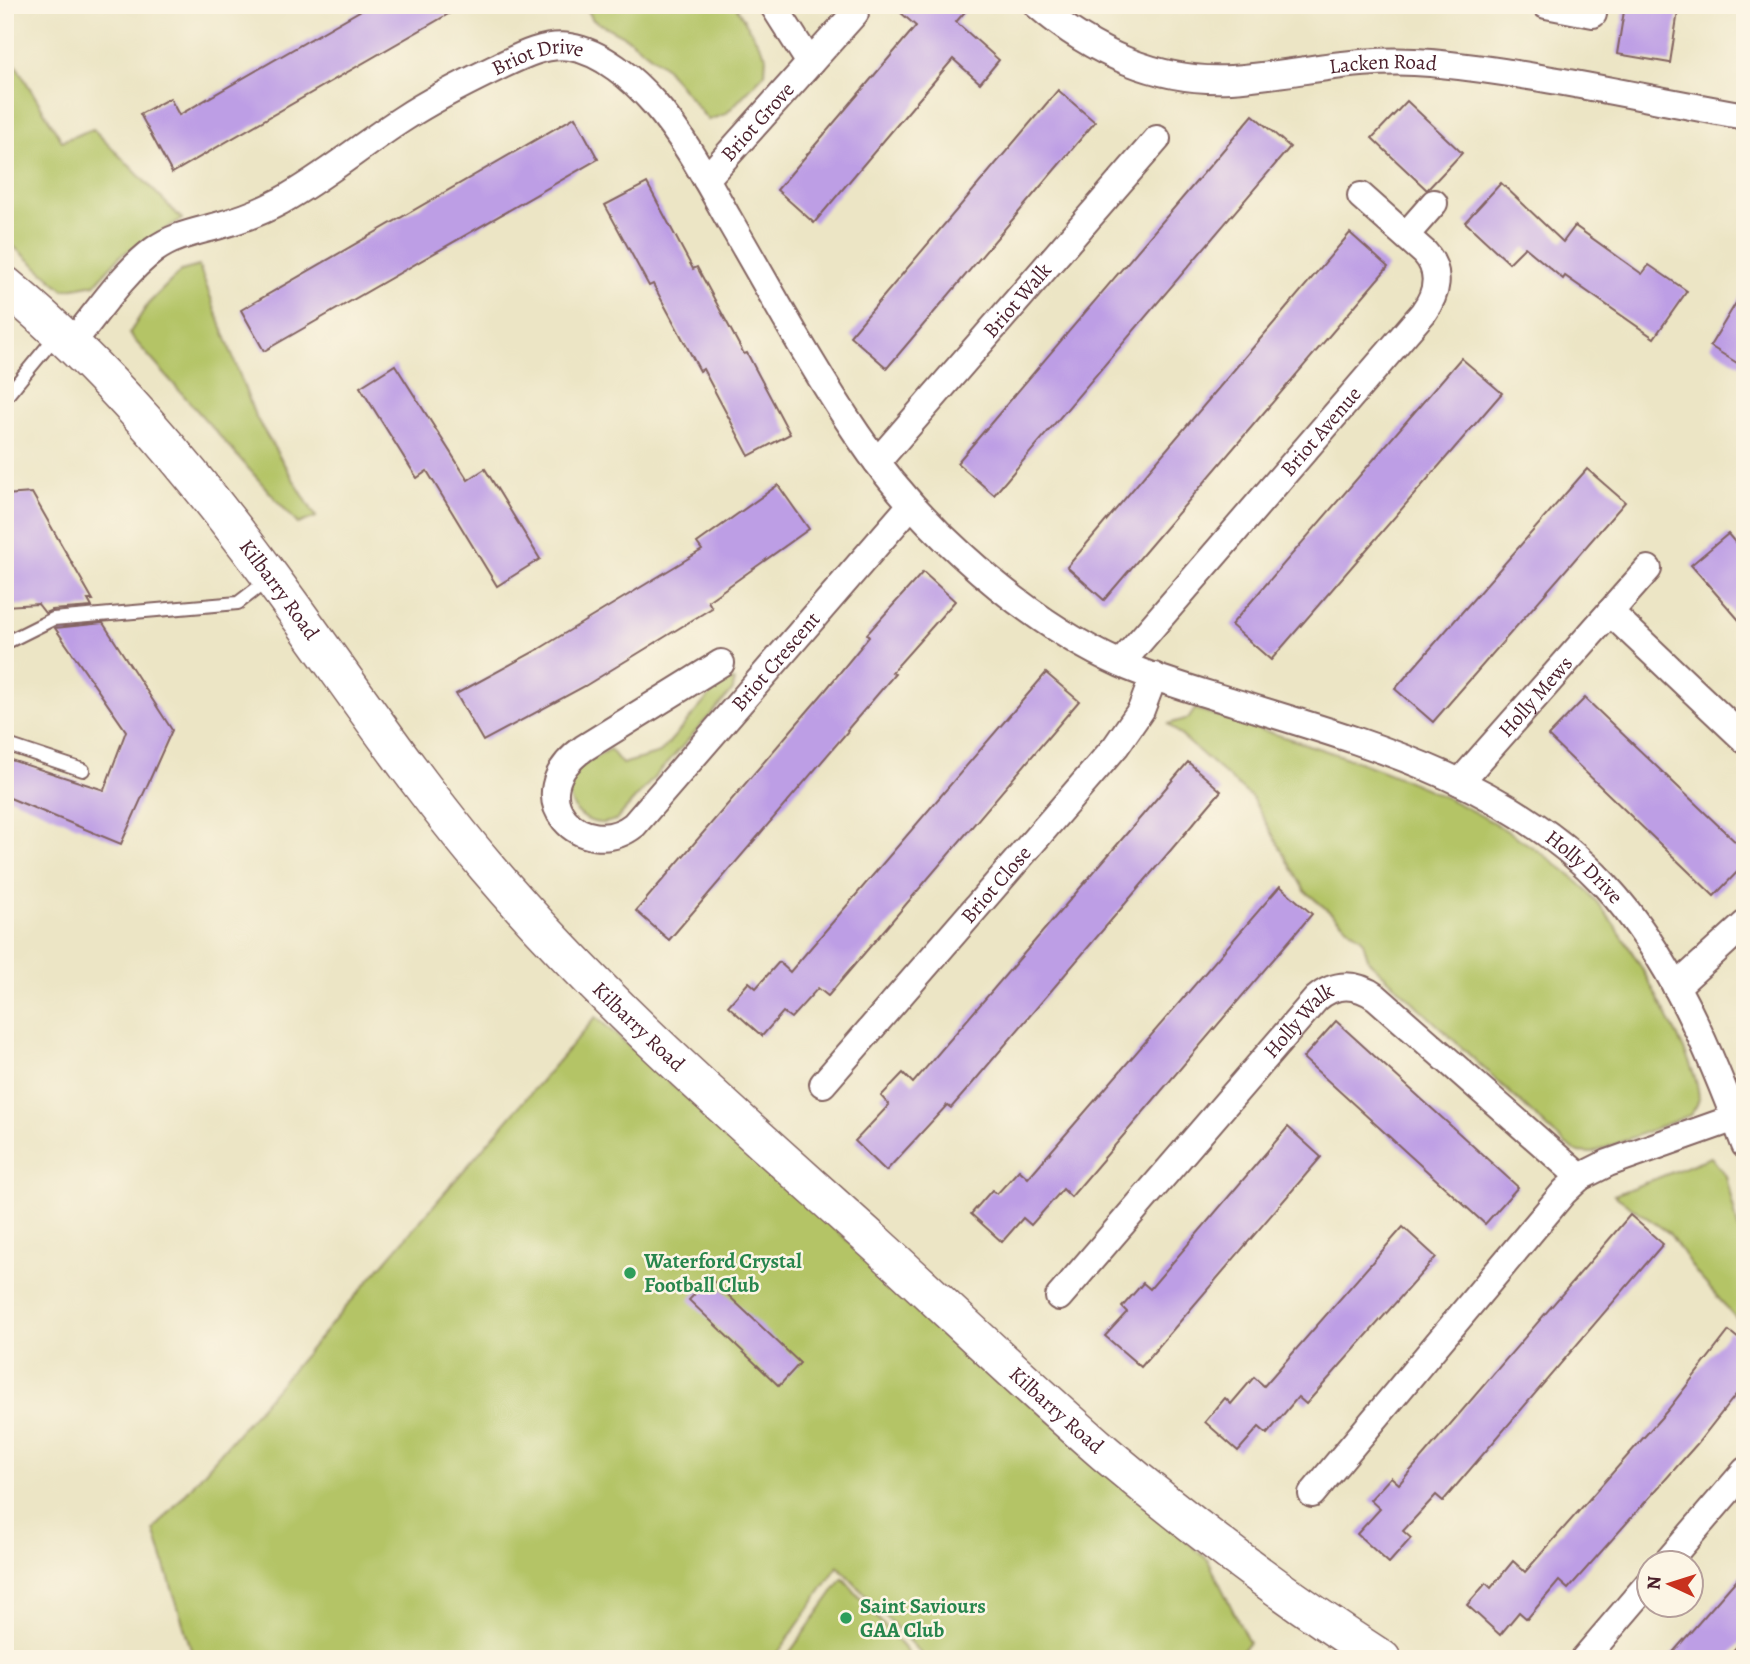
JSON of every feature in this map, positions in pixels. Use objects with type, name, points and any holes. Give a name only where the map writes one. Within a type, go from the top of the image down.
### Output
[{"type":"street","name":"Briot Grove","points":[[773,5],[810,63]]},
{"type":"street","name":"Lacken Road","points":[[1037,5],[1054,20],[1116,57],[1171,75],[1229,79],[1331,65],[1396,60],[1489,70],[1745,116]]},
{"type":"street","points":[[1546,5],[1593,14]]},
{"type":"street","name":"Briot Grove","points":[[706,179],[855,13]]},
{"type":"street","name":"Briot Drive","points":[[65,339],[136,266],[164,244],[181,236],[239,220],[278,203],[440,96],[518,58],[545,48],[570,47],[585,51],[601,59],[635,84],[669,122],[706,179],[811,361],[877,462],[911,505],[960,553],[1015,599],[1062,631],[1121,663],[1154,676]]},
{"type":"street","name":"Briot Walk","points":[[877,462],[1157,139]]},
{"type":"street","name":"Briot Avenue","points":[[1121,663],[1428,307],[1435,293],[1436,273],[1429,257],[1361,196]]},
{"type":"street","points":[[1406,235],[1434,203]]},
{"type":"street","name":"Kilbarry Road","points":[[5,285],[65,339],[155,432],[271,578],[431,798],[541,928],[624,1013],[709,1094],[1103,1451],[1184,1518],[1269,1582],[1382,1659]]},
{"type":"street","name":"Briot Crescent","points":[[721,663],[584,748],[564,765],[558,775],[555,797],[556,806],[565,820],[586,834],[603,837],[620,835],[634,825],[911,505]]},
{"type":"street","name":"Holly Mews","points":[[1460,782],[1648,569]]},
{"type":"street","points":[[1611,612],[1745,740]]},
{"type":"street","name":"Holly Drive","points":[[1154,676],[1383,750],[1460,782],[1537,826],[1585,864],[1624,906],[1676,987],[1745,1145]]},
{"type":"street","name":"Briot Close","points":[[823,1083],[1116,746],[1141,710],[1154,676]]},
{"type":"street","points":[[1676,987],[1745,924]]},
{"type":"street","name":"Holly Walk","points":[[1059,1297],[1316,999],[1335,987],[1356,987],[1376,997],[1580,1177]]},
{"type":"street","points":[[1312,1494],[1580,1177],[1608,1163],[1735,1118]]},
{"type":"street","points":[[1680,1548],[1745,1471]]},
{"type":"street","points":[[1584,1659],[1634,1600]]},
{"type":"lane","points":[[5,398],[65,339]]},
{"type":"lane","points":[[5,643],[53,619],[237,603],[271,578]]},
{"type":"lane","points":[[5,744],[83,770]]},
{"type":"green space","points":[[585,5],[735,5],[766,56],[765,73],[726,114],[708,120],[665,67],[629,39],[593,20]]},
{"type":"green space","points":[[5,47],[62,141],[93,129],[182,219],[121,255],[95,284],[64,290],[5,239]]},
{"type":"green space","points":[[199,266],[255,416],[316,517],[298,524],[129,334],[148,304],[181,271]]},
{"type":"green space","points":[[725,678],[734,681],[733,690],[616,820],[602,823],[591,821],[577,811],[569,795],[569,787],[577,770],[610,749],[622,764],[660,753]]},
{"type":"green space","points":[[1195,709],[1322,749],[1405,780],[1485,818],[1562,868],[1580,883],[1617,929],[1644,972],[1672,1026],[1697,1084],[1698,1102],[1690,1115],[1592,1153],[1577,1152],[1565,1144],[1369,961],[1362,939],[1305,891],[1252,798],[1168,724],[1189,718]]},
{"type":"green space","name":"Waterford Crystal Football Club","points":[[596,1017],[1208,1560],[1249,1643],[1232,1659],[926,1659],[838,1566],[774,1659],[194,1659],[154,1530]]},
{"type":"green space","points":[[1711,1157],[1726,1176],[1745,1257],[1745,1328],[1697,1274],[1669,1233],[1614,1195]]},
{"type":"green space","name":"Saint Saviours GAA Club","points":[[843,1578],[913,1659],[785,1659]]},
{"type":"building","points":[[370,5],[464,5],[172,173],[140,114],[170,98],[179,115]]},
{"type":"building","points":[[892,5],[971,5],[956,22],[999,60],[980,83],[953,59],[814,223],[777,190],[916,26]]},
{"type":"building","points":[[1625,5],[1679,5],[1670,63],[1617,54]]},
{"type":"building","points":[[1058,90],[1095,122],[887,368],[850,336]]},
{"type":"building","points":[[1407,101],[1462,153],[1427,190],[1372,138]]},
{"type":"building","points":[[1253,115],[1290,147],[994,495],[957,463]]},
{"type":"building","points":[[575,117],[598,159],[264,351],[241,310]]},
{"type":"building","points":[[647,183],[693,269],[697,267],[744,354],[747,353],[790,434],[749,456],[703,369],[700,371],[653,284],[649,286],[605,205]]},
{"type":"building","points":[[1501,183],[1563,242],[1575,226],[1642,274],[1649,265],[1687,291],[1654,338],[1565,276],[1563,279],[1525,247],[1509,263],[1465,222]]},
{"type":"building","points":[[1350,233],[1388,267],[1104,600],[1067,567]]},
{"type":"building","points":[[1745,288],[1745,368],[1710,346]]},
{"type":"building","points":[[1461,358],[1502,393],[1271,660],[1231,625]]},
{"type":"building","points":[[395,365],[468,480],[485,469],[540,559],[497,586],[427,471],[417,478],[360,387]]},
{"type":"building","points":[[1587,469],[1625,502],[1433,722],[1395,689]]},
{"type":"building","points":[[778,485],[809,529],[708,601],[712,608],[585,686],[483,741],[456,694],[539,649],[702,550],[697,543]]},
{"type":"building","points":[[32,493],[93,600],[88,600],[92,607],[45,613],[38,604],[5,606],[5,495]]},
{"type":"building","points":[[1728,534],[1745,554],[1745,627],[1691,565]]},
{"type":"building","points":[[923,572],[955,601],[892,672],[895,674],[848,731],[669,940],[636,911],[824,692],[869,637],[867,634]]},
{"type":"building","points":[[103,623],[172,730],[121,844],[5,796],[5,758],[104,790],[126,731],[55,628]]},
{"type":"building","points":[[1046,673],[1079,701],[828,996],[818,988],[791,1018],[783,1012],[762,1036],[728,1006],[749,982],[756,988],[779,962],[790,972]]},
{"type":"building","points":[[1585,698],[1745,851],[1745,864],[1714,896],[1548,736]]},
{"type":"building","points":[[1188,762],[1221,791],[951,1108],[947,1105],[886,1171],[855,1141],[889,1105],[881,1096],[903,1073],[913,1083]]},
{"type":"building","points":[[1280,886],[1312,914],[1071,1197],[1063,1189],[1031,1225],[1023,1218],[1002,1242],[971,1214],[992,1190],[997,1194],[1019,1170],[1028,1178]]},
{"type":"building","points":[[1336,1021],[1518,1187],[1485,1224],[1303,1058]]},
{"type":"building","points":[[1288,1127],[1321,1157],[1141,1367],[1105,1336],[1127,1312],[1122,1307],[1143,1283],[1150,1289]]},
{"type":"building","points":[[1630,1215],[1663,1244],[1443,1501],[1436,1495],[1403,1531],[1411,1538],[1389,1563],[1357,1534],[1380,1509],[1370,1500],[1391,1477],[1399,1484]]},
{"type":"building","points":[[1403,1227],[1436,1257],[1306,1404],[1298,1397],[1267,1434],[1259,1427],[1238,1451],[1205,1422],[1225,1398],[1231,1404],[1254,1377],[1264,1386]]},
{"type":"building","points":[[710,1278],[800,1363],[779,1386],[689,1300]]},
{"type":"building","points":[[1729,1331],[1745,1344],[1745,1383],[1697,1444],[1568,1589],[1559,1581],[1527,1619],[1519,1612],[1500,1635],[1467,1605],[1486,1583],[1491,1588],[1513,1561],[1525,1572],[1667,1411]]},
{"type":"building","points":[[1745,1570],[1745,1637],[1726,1659],[1667,1659]]},
{"type":"place","name":"Waterford Crystal Football Club","points":[[630,1273]]},
{"type":"place","name":"Saint Saviours GAA Club","points":[[846,1618]]}]
